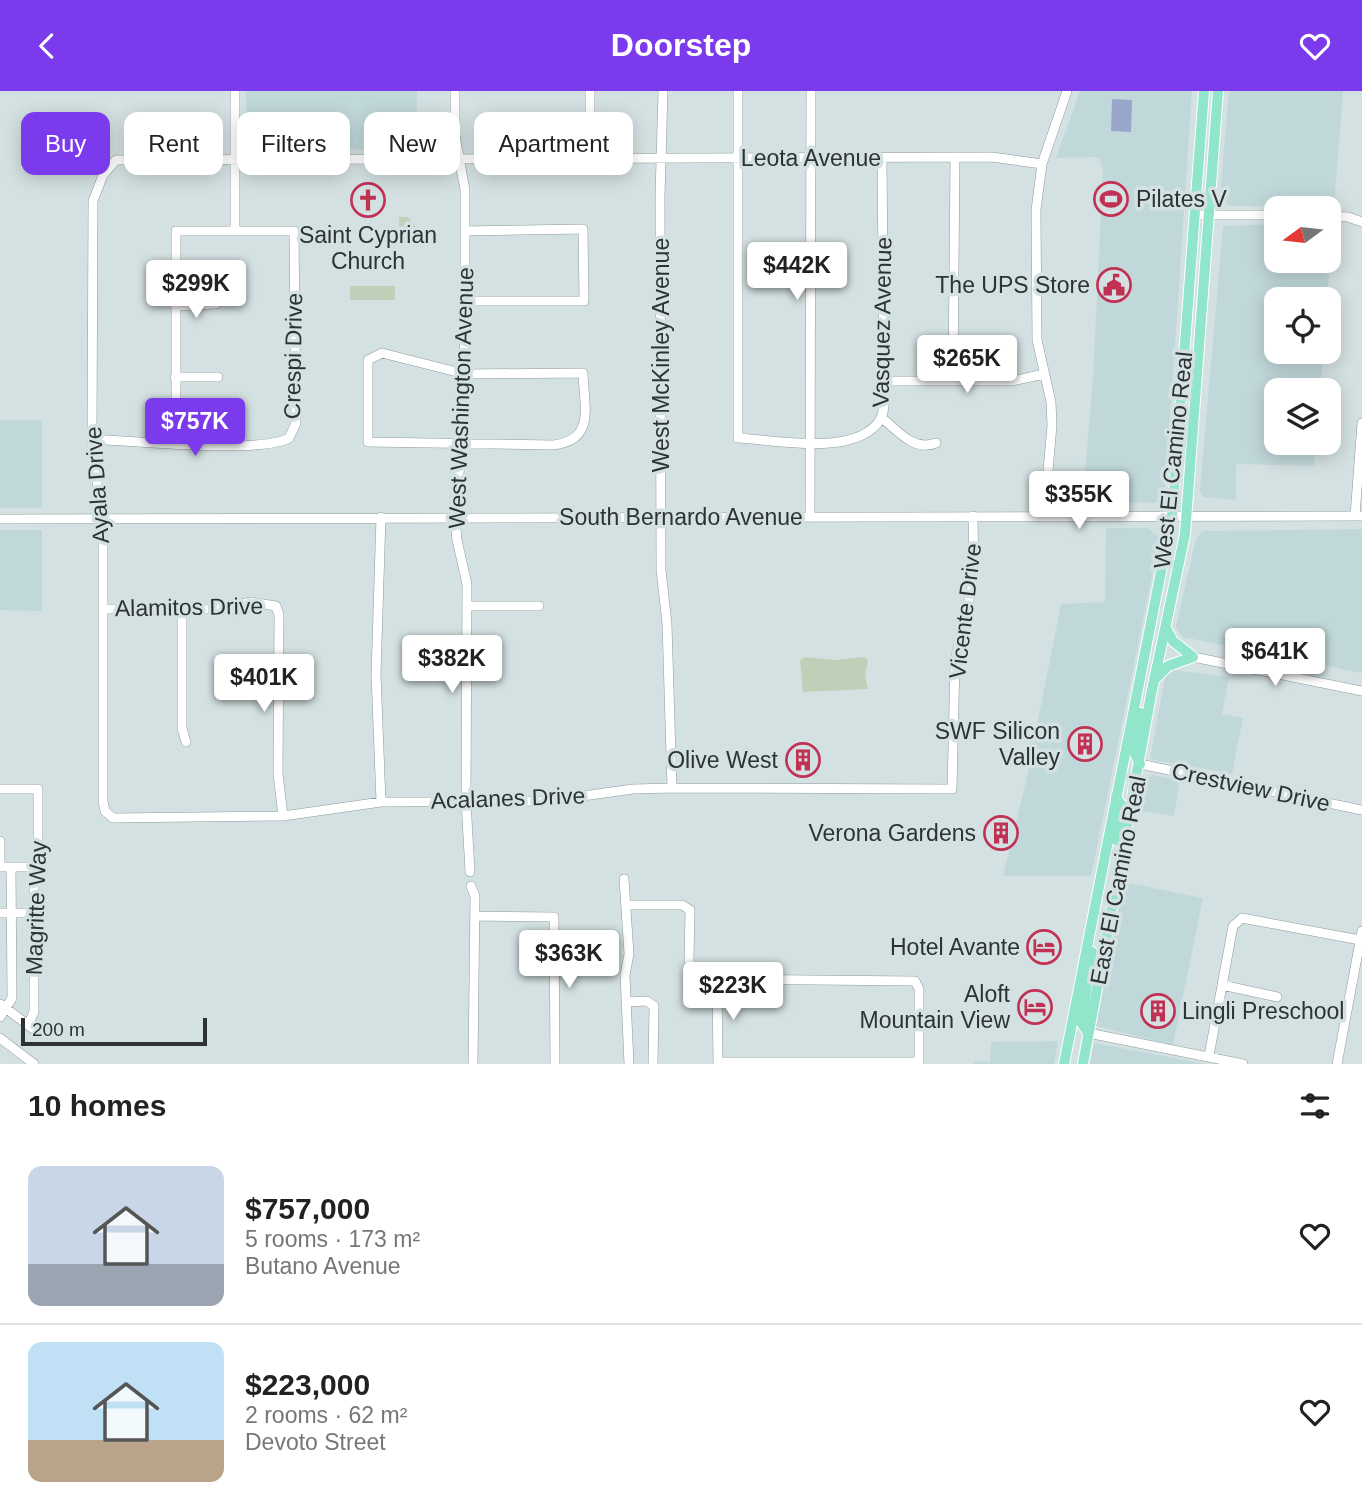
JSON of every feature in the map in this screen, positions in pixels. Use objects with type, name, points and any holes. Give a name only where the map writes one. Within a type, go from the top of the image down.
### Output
[{"type":"main road","name":"West El Camino Real","points":[[1102,866],[1172,516],[1204,91]]},
{"type":"main road","name":"West El Camino Real","points":[[1151,695],[1187,516],[1219,91]]},
{"type":"main road","points":[[1166,628],[1176,643],[1193,657]]},
{"type":"main road","points":[[1154,679],[1168,666],[1193,657]]},
{"type":"main road","points":[[1140,764],[1133,750],[1142,701],[1141,675]]},
{"type":"main road","name":"East El Camino Real","points":[[1083,1064],[1151,695]]},
{"type":"main road","points":[[1116,797],[1122,806],[1116,840],[1122,849]]},
{"type":"main road","name":"East El Camino Real","points":[[1064,1064],[1102,866]]},
{"type":"main road","points":[[1088,1033],[1081,1023],[1092,951],[1090,929]]},
{"type":"street","points":[[92,439],[176,443],[176,231],[234,231],[235,91]]},
{"type":"street","name":"West Washington Avenue","points":[[455,91],[455,112]]},
{"type":"street","points":[[590,91],[590,112]]},
{"type":"street","name":"West McKinley Avenue","points":[[663,91],[660,196],[661,517],[672,788]]},
{"type":"street","points":[[738,91],[738,158]]},
{"type":"street","points":[[810,516],[811,91]]},
{"type":"street","points":[[1044,517],[1052,425],[1037,340],[1036,210],[1042,164],[1067,91]]},
{"type":"street","points":[[953,380],[955,157]]},
{"type":"street","name":"Leota Avenue","points":[[633,159],[992,157],[1042,164]]},
{"type":"street","name":"Vasquez Avenue","points":[[738,158],[738,438],[812,442],[852,441],[865,435],[881,418],[884,381],[882,158]]},
{"type":"street","name":"Leota Avenue","points":[[116,160],[364,159]]},
{"type":"street","name":"Leota Avenue","points":[[460,159],[474,159]]},
{"type":"street","name":"West Washington Avenue","points":[[460,159],[465,190],[465,374],[463,445],[456,481],[455,517],[464,566],[467,606],[466,801],[470,872]]},
{"type":"street","name":"Ayala Drive","points":[[108,815],[103,801],[102,520],[92,439],[93,201],[103,175],[116,160]]},
{"type":"street","points":[[1195,215],[1264,215]]},
{"type":"street","points":[[1341,217],[1362,222]]},
{"type":"street","points":[[465,231],[583,229],[583,301],[465,301]]},
{"type":"street","name":"Crespi Drive","points":[[176,443],[271,446],[289,438],[296,423],[294,231],[234,231]]},
{"type":"street","points":[[176,306],[216,304]]},
{"type":"street","points":[[374,355],[396,355],[447,372],[465,374],[583,373],[584,418],[580,436],[574,441],[553,445],[368,442],[368,360],[374,355]]},
{"type":"street","points":[[884,381],[1012,381],[1044,374]]},
{"type":"street","points":[[175,377],[218,377]]},
{"type":"street","points":[[881,418],[913,443],[927,446],[936,443]]},
{"type":"street","points":[[1359,516],[1362,423]]},
{"type":"street","name":"Vicente Drive","points":[[952,789],[956,661],[974,578],[973,516]]},
{"type":"street","name":"South Bernardo Avenue","points":[[0,519],[1359,516]]},
{"type":"street","points":[[381,517],[376,674],[381,802]]},
{"type":"street","name":"Alamitos Drive","points":[[103,609],[213,610],[251,602],[276,606],[279,615],[278,774],[283,816]]},
{"type":"street","points":[[467,606],[539,606]]},
{"type":"street","points":[[183,611],[182,728],[186,742]]},
{"type":"street","points":[[1193,657],[1362,691]]},
{"type":"street","name":"Crestview Drive","points":[[1140,764],[1362,810]]},
{"type":"street","name":"Acalanes Drive","points":[[108,815],[121,820],[283,816],[381,802],[548,801],[672,788],[952,789]]},
{"type":"street","name":"Magritte Way","points":[[0,789],[38,789],[32,1028],[3,1006]]},
{"type":"street","points":[[0,841],[0,867],[37,867]]},
{"type":"street","points":[[0,1017],[3,1006],[12,998],[11,867]]},
{"type":"street","points":[[624,879],[629,1064]]},
{"type":"street","points":[[471,886],[475,916],[473,1064]]},
{"type":"street","points":[[626,905],[687,907],[690,910],[690,969],[696,979],[912,980],[918,984],[919,1063],[718,1063],[717,981]]},
{"type":"street","points":[[0,913],[34,913]]},
{"type":"street","points":[[475,916],[554,917],[555,1064]]},
{"type":"street","points":[[1209,1056],[1233,926],[1242,918],[1361,936],[1337,1064]]},
{"type":"street","points":[[1222,985],[1277,997]]},
{"type":"street","points":[[627,1002],[647,1001],[654,1006],[653,1064]]},
{"type":"street","points":[[1088,1033],[1243,1064]]},
{"type":"street","points":[[0,1038],[34,1064]]},
{"type":"shaded area","points":[[246,91],[417,91],[417,112],[364,112],[364,149],[350,149],[350,112],[246,112]]},
{"type":"shaded area","points":[[1080,91],[1192,91],[1165,494],[1155,503],[1125,502],[1082,507],[1093,380],[1103,170],[1099,157],[1056,158]]},
{"type":"shaded area","points":[[1229,91],[1343,91],[1335,196],[1264,196],[1264,206],[1231,206],[1224,203],[1220,195]]},
{"type":"shaded area","points":[[1264,224],[1264,273],[1329,273],[1328,287],[1264,287],[1264,364],[1322,364],[1321,378],[1264,378],[1264,455],[1315,455],[1314,466],[1236,464],[1236,500],[1203,497],[1200,490],[1223,226]]},
{"type":"shaded area","points":[[0,420],[42,420],[42,508],[0,508]]},
{"type":"shaded area","points":[[1106,528],[1148,528],[1157,536],[1158,546],[1091,876],[1003,876],[1025,786],[1061,604],[1105,602]]},
{"type":"shaded area","points":[[1362,529],[1362,673],[1183,637],[1179,633],[1176,626],[1196,539],[1202,531]]},
{"type":"shaded area","points":[[0,530],[42,530],[42,611],[0,610]]},
{"type":"shaded area","points":[[1174,670],[1229,677],[1222,714],[1243,718],[1232,774],[1150,759],[1165,677]]},
{"type":"shaded area","points":[[1152,775],[1180,780],[1174,816],[1138,810],[1145,780]]},
{"type":"shaded area","points":[[1124,882],[1203,898],[1173,1045],[1096,1026]]},
{"type":"shaded area","points":[[1058,1041],[1054,1064],[973,1064],[973,1061],[990,1062],[991,1042]]},
{"type":"shaded area","points":[[1094,1043],[1174,1058],[1205,1064],[1090,1064]]},
{"type":"green space","points":[[399,217],[408,217],[423,236],[399,235]]},
{"type":"green space","points":[[350,286],[395,286],[395,300],[350,300]]},
{"type":"green space","points":[[804,657],[834,660],[865,657],[868,660],[865,675],[868,689],[803,692],[800,661]]},
{"type":"water","points":[[1112,99],[1132,100],[1131,132],[1111,131]]},
{"type":"place","name":"Pilates V","points":[[1111,199]]},
{"type":"place","name":"Saint Cyprian Church","points":[[368,200]]},
{"type":"place","name":"The UPS Store","points":[[1114,285]]},
{"type":"place","name":"SWF Silicon Valley","points":[[1085,744]]},
{"type":"place","name":"Olive West","points":[[803,760]]},
{"type":"place","name":"Verona Gardens","points":[[1001,833]]},
{"type":"place","name":"Hotel Avante","points":[[1044,947]]},
{"type":"place","name":"Aloft Mountain View","points":[[1035,1007]]},
{"type":"place","name":"Lingli Preschool","points":[[1158,1011]]}]
